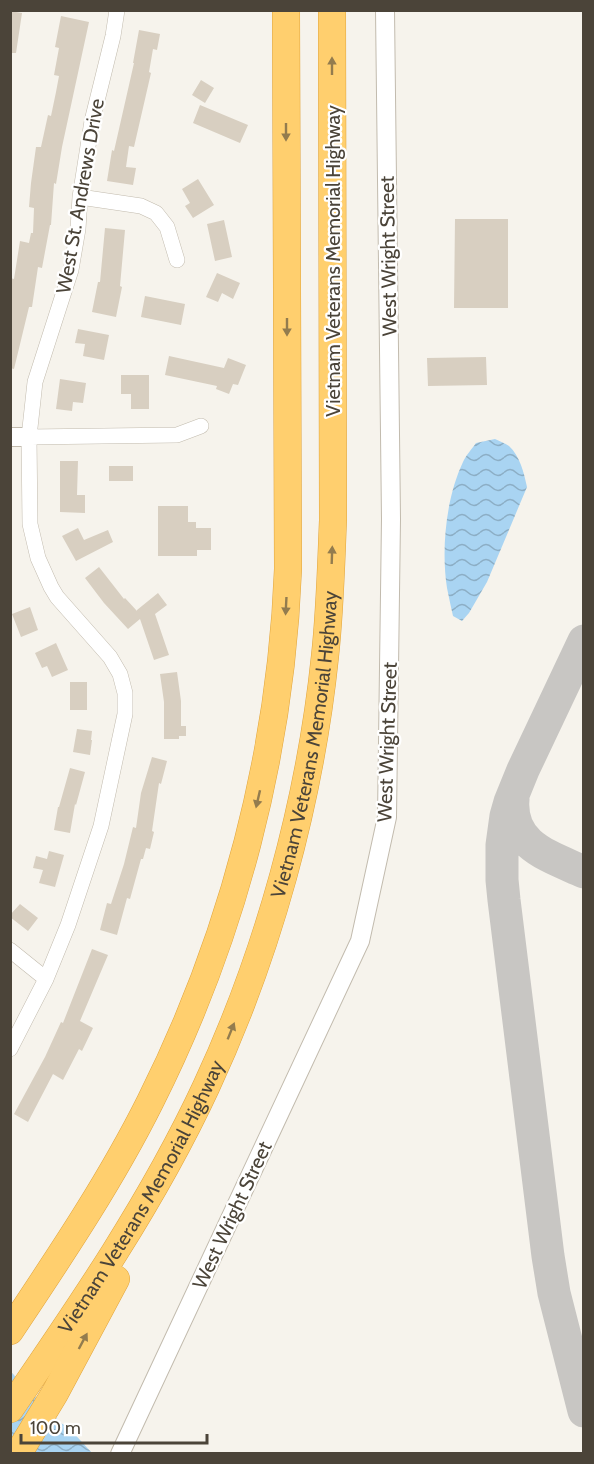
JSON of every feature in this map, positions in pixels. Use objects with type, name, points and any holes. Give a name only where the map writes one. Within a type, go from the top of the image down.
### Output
[{"type":"highway","name":"Vietnam Veterans Memorial Highway","points":[[10,1331],[105,1184],[164,1075],[205,976],[250,833],[271,731],[283,647],[288,569],[286,10]]},
{"type":"highway","name":"Vietnam Veterans Memorial Highway","points":[[10,1409],[122,1241],[175,1149],[206,1088],[246,991],[276,904],[287,860],[309,763],[319,703],[330,605],[333,520],[332,10]]},
{"type":"highway","points":[[18,1454],[55,1393],[136,1240],[206,1088]]},
{"type":"highway","points":[[10,1298],[105,1184]]},
{"type":"street","name":"West St. Andrews Drive","points":[[10,1049],[46,978],[68,925],[101,826],[125,714],[125,693],[120,674],[110,657],[57,597],[38,558],[30,524],[29,437],[35,382],[71,270],[92,121],[113,36],[117,10]]},
{"type":"street","name":"West Wright Street","points":[[120,1454],[360,941],[387,817],[391,519],[385,10]]},
{"type":"street","points":[[80,197],[141,206],[156,213],[167,227],[177,260]]},
{"type":"street","points":[[10,437],[177,435],[201,426]]},
{"type":"street","points":[[10,950],[46,978]]},
{"type":"water","points":[[495,439],[509,446],[516,455],[527,487],[487,582],[462,621],[453,616],[445,573],[445,540],[449,507],[457,476],[466,457],[476,443]]},
{"type":"water","points":[[10,1371],[92,1453],[18,1453],[11,1446]]},
{"type":"building","points":[[10,11],[22,13],[16,53],[10,53]]},
{"type":"building","points":[[61,16],[89,22],[56,184],[54,183],[51,225],[42,268],[38,267],[32,307],[29,307],[14,369],[10,368],[10,278],[14,279],[20,241],[29,243],[31,233],[33,233],[34,208],[29,207],[31,183],[36,147],[41,147],[48,115],[51,116],[59,76],[54,75],[59,48],[55,47]]},
{"type":"building","points":[[139,30],[160,34],[157,50],[153,49],[149,72],[151,73],[134,147],[129,146],[126,167],[136,168],[133,185],[107,181],[112,150],[114,151],[134,63]]},
{"type":"building","points":[[201,80],[214,88],[205,103],[192,95]]},
{"type":"building","points":[[200,105],[248,125],[240,143],[193,123]]},
{"type":"building","points":[[198,179],[214,205],[193,218],[185,206],[190,203],[182,189]]},
{"type":"building","points":[[455,219],[508,219],[508,308],[454,308]]},
{"type":"building","points":[[224,220],[232,257],[215,261],[207,224]]},
{"type":"building","points":[[105,228],[125,230],[120,286],[122,287],[116,317],[92,312],[98,282],[100,282]]},
{"type":"building","points":[[217,273],[240,283],[233,299],[222,293],[218,302],[206,297]]},
{"type":"building","points":[[145,296],[185,304],[181,325],[141,317]]},
{"type":"building","points":[[78,329],[109,335],[104,360],[83,356],[85,344],[75,343]]},
{"type":"building","points":[[169,356],[224,368],[228,358],[246,365],[238,385],[233,384],[229,394],[216,389],[217,386],[165,375]]},
{"type":"building","points":[[486,357],[487,385],[428,386],[427,358]]},
{"type":"building","points":[[121,375],[149,375],[149,409],[131,409],[131,394],[121,394]]},
{"type":"building","points":[[60,379],[86,383],[83,403],[73,402],[72,411],[56,409]]},
{"type":"building","points":[[60,461],[78,461],[77,495],[85,495],[85,513],[60,512]]},
{"type":"building","points":[[109,466],[133,466],[133,481],[109,481]]},
{"type":"building","points":[[158,506],[188,506],[188,522],[196,522],[196,528],[211,528],[211,550],[197,550],[197,556],[158,556]]},
{"type":"building","points":[[78,528],[84,540],[108,530],[113,542],[76,561],[62,536]]},
{"type":"building","points":[[99,567],[124,599],[137,611],[158,593],[167,605],[155,614],[169,655],[154,660],[140,619],[128,629],[104,603],[85,578]]},
{"type":"building","points":[[30,607],[38,630],[21,637],[12,614]]},
{"type":"building","points":[[56,643],[68,670],[52,677],[47,666],[42,668],[35,653]]},
{"type":"building","points":[[177,672],[181,701],[181,726],[186,726],[186,736],[179,736],[179,739],[164,739],[164,702],[160,674]]},
{"type":"building","points":[[70,682],[87,682],[87,710],[70,710]]},
{"type":"building","points":[[77,729],[92,731],[90,755],[73,752]]},
{"type":"building","points":[[152,757],[167,761],[161,784],[159,783],[152,831],[154,832],[150,849],[146,848],[143,859],[141,859],[117,935],[100,930],[107,903],[111,904],[124,864],[133,827],[136,828],[141,793]]},
{"type":"building","points":[[70,768],[85,772],[75,804],[70,833],[54,830],[58,807]]},
{"type":"building","points":[[49,851],[64,855],[55,887],[39,883],[43,870],[33,868],[36,856],[47,859]]},
{"type":"building","points":[[20,904],[38,918],[28,931],[10,917]]},
{"type":"building","points":[[92,949],[108,955],[80,1021],[93,1028],[82,1051],[79,1049],[63,1080],[53,1074],[28,1122],[14,1114],[61,1022],[63,1023]]},
{"type":"taxiway","points":[[584,641],[510,802],[502,845],[504,900],[548,1256],[554,1293],[584,1411]]},
{"type":"taxiway","points":[[513,799],[513,815],[517,828],[524,838],[545,854],[584,872]]}]
